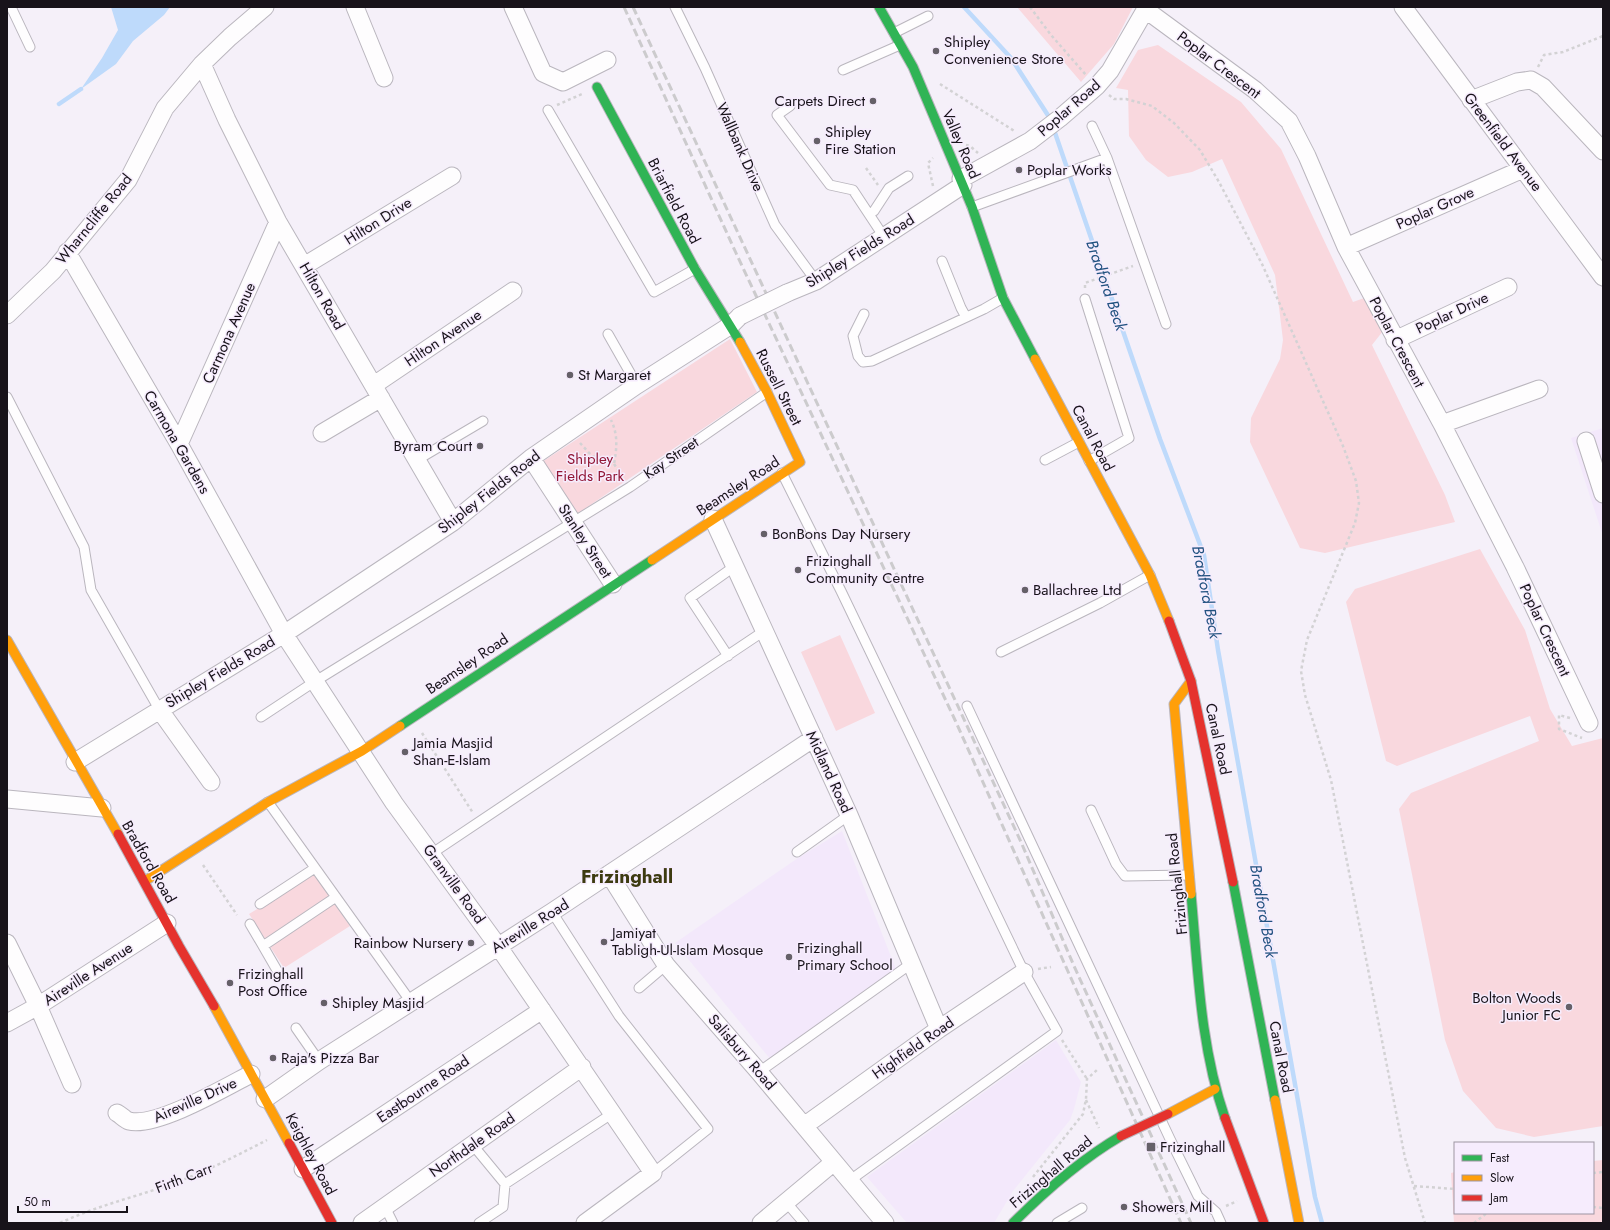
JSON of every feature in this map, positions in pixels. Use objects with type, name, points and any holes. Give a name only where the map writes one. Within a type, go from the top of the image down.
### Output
[{"type":"main road","name":"Valley Road","points":[[878,7],[913,67],[972,207],[1003,298]]},
{"type":"main road","name":"Briarfield Road","points":[[597,87],[695,269],[735,321]]},
{"type":"main road","name":"Canal Road","points":[[1003,298],[1150,575],[1177,639],[1191,681],[1222,824],[1299,1223]]},
{"type":"main road","name":"Russell Street","points":[[735,321],[800,462]]},
{"type":"main road","name":"Beamsley Road","points":[[145,882],[268,802],[362,751],[800,462]]},
{"type":"main road","name":"Bradford Road","points":[[7,640],[75,762],[145,882],[265,1099]]},
{"type":"main road","name":"Frizinghall Road","points":[[1191,681],[1174,704],[1181,790],[1191,875],[1201,1002],[1209,1060],[1215,1089],[1264,1223]]},
{"type":"main road","name":"Frizinghall Road","points":[[1013,1223],[1039,1196],[1086,1157],[1121,1136],[1168,1114],[1215,1089]]},
{"type":"main road","name":"Keighley Road","points":[[265,1099],[303,1169],[326,1220]]},
{"type":"street","name":"Wharncliffe Road","points":[[7,316],[53,271],[128,180],[165,108],[202,64],[230,37],[265,7]]},
{"type":"street","points":[[355,7],[384,78]]},
{"type":"street","points":[[513,7],[543,73],[563,82],[607,60]]},
{"type":"street","name":"Greenfield Avenue","points":[[1403,7],[1603,277]]},
{"type":"street","name":"Poplar Road","points":[[962,182],[1035,137],[1060,118],[1097,86],[1110,71],[1147,9]]},
{"type":"street","name":"Poplar Crescent","points":[[1147,9],[1256,90],[1289,121],[1307,156],[1346,247],[1395,340],[1442,424],[1515,567],[1589,723]]},
{"type":"street","name":"Hilton Road","points":[[202,64],[278,222],[378,391],[453,522]]},
{"type":"street","points":[[1472,100],[1516,82],[1531,80],[1543,87],[1603,151]]},
{"type":"street","name":"Poplar Grove","points":[[1346,247],[1523,169]]},
{"type":"street","name":"Hilton Drive","points":[[304,266],[452,176]]},
{"type":"street","name":"Shipley Fields Road","points":[[75,762],[284,634],[453,522],[531,458],[605,409],[637,385],[735,321],[787,292],[816,281],[937,202],[962,182]]},
{"type":"street","name":"Carmona Avenue","points":[[179,444],[278,222]]},
{"type":"street","name":"Carmona Gardens","points":[[68,252],[179,444],[284,634]]},
{"type":"street","name":"Poplar Drive","points":[[1395,340],[1508,287]]},
{"type":"street","name":"Hilton Avenue","points":[[322,434],[513,291]]},
{"type":"street","points":[[1442,424],[1539,389]]},
{"type":"street","points":[[1586,442],[1603,494]]},
{"type":"street","name":"Stanley Street","points":[[531,458],[613,584]]},
{"type":"street","name":"Midland Road","points":[[713,519],[849,815],[940,1029]]},
{"type":"street","name":"Granville Road","points":[[284,634],[314,682],[362,751],[394,803],[498,946],[653,1173]]},
{"type":"street","points":[[159,710],[211,782]]},
{"type":"street","name":"Aireville Road","points":[[265,1099],[319,1061],[552,912],[814,738]]},
{"type":"street","points":[[7,799],[102,808]]},
{"type":"street","name":"Salisbury Road","points":[[609,874],[666,965],[759,1072],[885,1223]]},
{"type":"street","name":"Aireville Avenue","points":[[7,1023],[38,1006],[167,923]]},
{"type":"street","points":[[7,943],[38,1006],[72,1084]]},
{"type":"street","name":"Highfield Road","points":[[804,1126],[940,1029],[1024,972]]},
{"type":"street","name":"Eastbourne Road","points":[[303,1169],[542,1010]]},
{"type":"street","name":"Northdale Road","points":[[362,1223],[582,1067]]},
{"type":"street","name":"Aireville Drive","points":[[117,1113],[129,1121],[144,1122],[202,1100],[251,1074]]},
{"type":"street","points":[[761,1223],[834,1162]]},
{"type":"street","points":[[585,1223],[653,1173]]},
{"type":"lane","points":[[11,7],[30,47]]},
{"type":"lane","name":"Wallbank Drive","points":[[675,7],[705,68],[775,225],[816,281]]},
{"type":"lane","points":[[894,34],[928,16]]},
{"type":"lane","points":[[843,70],[900,45]]},
{"type":"lane","points":[[790,106],[777,115],[830,185],[853,190],[884,237]]},
{"type":"lane","points":[[548,110],[654,292],[695,269]]},
{"type":"lane","points":[[1092,126],[1107,158],[1166,324]]},
{"type":"lane","points":[[972,207],[1078,170],[1107,158]]},
{"type":"lane","points":[[869,214],[874,211],[889,188],[908,176]]},
{"type":"lane","points":[[942,260],[960,308],[966,317]]},
{"type":"lane","points":[[864,314],[853,336],[858,356],[862,362],[872,361],[1003,298]]},
{"type":"lane","points":[[1085,299],[1129,438],[1089,461]]},
{"type":"lane","points":[[608,334],[637,385]]},
{"type":"lane","name":"Kay Street","points":[[261,717],[314,682],[630,487],[767,392]]},
{"type":"lane","points":[[7,397],[84,548],[91,590],[159,710]]},
{"type":"lane","points":[[417,460],[483,421]]},
{"type":"lane","points":[[1044,460],[1079,442]]},
{"type":"lane","points":[[782,473],[845,598],[1024,972],[1057,1031],[849,1181]]},
{"type":"lane","points":[[728,656],[690,598],[735,566]]},
{"type":"lane","points":[[1001,652],[1100,603],[1150,575]]},
{"type":"lane","points":[[431,854],[764,631]]},
{"type":"lane","points":[[967,706],[1198,1196],[1216,1212],[1221,1223]]},
{"type":"lane","points":[[268,802],[411,1002]]},
{"type":"lane","points":[[1091,810],[1116,864],[1125,876],[1191,875]]},
{"type":"lane","points":[[796,852],[849,815]]},
{"type":"lane","points":[[260,904],[316,868]]},
{"type":"lane","points":[[263,946],[336,897]]},
{"type":"lane","points":[[552,912],[619,1016],[708,1129],[653,1173]]},
{"type":"lane","points":[[250,924],[278,972]]},
{"type":"lane","points":[[759,1072],[912,963]]},
{"type":"lane","points":[[639,988],[666,965]]},
{"type":"lane","points":[[296,1028],[319,1061]]},
{"type":"lane","points":[[505,1184],[613,1113]]},
{"type":"lane","points":[[472,1144],[505,1184],[503,1207],[479,1223]]},
{"type":"lane","points":[[786,1202],[804,1223]]},
{"type":"lane","points":[[385,1207],[393,1223]]},
{"type":"lane","points":[[1057,1223],[1082,1208]]},
{"type":"path","points":[[1030,7],[1078,68],[1097,86],[1114,98],[1126,99],[1152,106],[1174,124],[1200,150],[1219,182],[1262,264],[1343,446],[1356,481],[1359,503],[1356,523],[1307,640],[1300,671],[1305,695],[1331,780],[1405,1158],[1425,1223]]},
{"type":"path","points":[[1531,80],[1544,55],[1563,52],[1603,36]]},
{"type":"path","points":[[939,84],[1035,137]]},
{"type":"path","points":[[548,110],[597,87]]},
{"type":"path","points":[[934,158],[928,162],[937,202]]},
{"type":"path","points":[[1094,280],[1125,269]]},
{"type":"path","points":[[605,409],[615,428],[617,449],[614,464]]},
{"type":"path","points":[[570,432],[592,456],[614,464],[630,487]]},
{"type":"path","points":[[412,718],[479,822]]},
{"type":"path","points":[[193,850],[237,915]]},
{"type":"path","points":[[1030,1181],[1083,1114],[1086,1099],[1087,1079],[1057,1031]]},
{"type":"path","points":[[1087,1079],[1098,1069]]},
{"type":"path","points":[[1086,1099],[1096,1122]]},
{"type":"path","name":"Firth Carr","points":[[60,1223],[81,1213],[167,1186],[215,1167],[283,1132]]},
{"type":"path","points":[[1414,1186],[1454,1189]]},
{"type":"path","points":[[1474,1223],[1486,1214]]},
{"type":"shaded area","points":[[1603,428],[1603,536],[1571,438]]},
{"type":"shaded area","name":"Frizinghall Primary School","points":[[842,831],[897,972],[771,1060],[675,943],[795,860]]},
{"type":"shaded area","points":[[1056,1040],[1081,1082],[1074,1109],[1070,1120],[1013,1191],[994,1223],[907,1223],[867,1177]]},
{"type":"green space","points":[[1017,7],[1133,7],[1114,44],[1081,82]]},
{"type":"green space","points":[[1158,45],[1241,102],[1281,149],[1353,302],[1367,297],[1383,331],[1372,345],[1445,495],[1455,522],[1325,553],[1300,548],[1250,442],[1251,418],[1280,359],[1283,340],[1275,275],[1222,159],[1192,172],[1168,177],[1146,160],[1129,136],[1128,90],[1116,88],[1138,50]]},
{"type":"green space","name":"Shipley Fields Park","points":[[730,339],[757,392],[577,514],[542,462]]},
{"type":"green space","points":[[1480,549],[1525,630],[1550,709],[1572,746],[1603,738],[1603,1126],[1534,1137],[1496,1128],[1463,1091],[1445,1040],[1399,809],[1411,793],[1539,741],[1530,716],[1397,766],[1386,761],[1346,602],[1355,589]]},
{"type":"green space","points":[[840,635],[875,713],[836,731],[801,652]]},
{"type":"green space","points":[[314,874],[350,926],[284,968],[249,914]]},
{"type":"green space","points":[[1603,1160],[1603,1223],[1454,1223],[1451,1173],[1454,1172],[1454,1214],[1594,1214],[1594,1161]]},
{"type":"water","points":[[111,7],[170,7],[164,15],[133,41],[116,64],[81,89],[102,58],[118,30]]},
{"type":"waterway","name":"Bradford Beck","points":[[964,7],[1011,58],[1051,120]]},
{"type":"waterway","points":[[59,104],[81,89]]},
{"type":"waterway","name":"Bradford Beck","points":[[1053,127],[1160,439],[1204,555],[1218,650],[1315,1197],[1322,1223]]},
{"type":"railway","points":[[624,7],[736,253],[955,720],[1181,1223]]},
{"type":"railway","points":[[633,7],[1021,842],[1074,966],[1191,1223]]},
{"type":"traffic: fast","points":[[879,7],[913,67],[972,207],[1003,298],[1035,359]]},
{"type":"traffic: fast","points":[[597,87],[695,269],[740,342]]},
{"type":"traffic: fast","points":[[400,726],[652,560]]},
{"type":"traffic: fast","points":[[1233,882],[1275,1100]]},
{"type":"traffic: fast","points":[[1191,894],[1198,979],[1205,1035],[1210,1063],[1225,1118]]},
{"type":"traffic: fast","points":[[1013,1223],[1064,1176],[1091,1155],[1121,1136]]},
{"type":"traffic: slow","points":[[652,560],[800,462],[767,392],[740,342]]},
{"type":"traffic: slow","points":[[1035,359],[1150,575],[1169,621]]},
{"type":"traffic: slow","points":[[7,640],[118,834]]},
{"type":"traffic: slow","points":[[1191,681],[1174,704],[1191,894]]},
{"type":"traffic: slow","points":[[145,881],[268,802],[362,751],[400,726]]},
{"type":"traffic: slow","points":[[214,1006],[289,1143]]},
{"type":"traffic: slow","points":[[1168,1114],[1215,1089]]},
{"type":"traffic: slow","points":[[1275,1100],[1299,1223]]},
{"type":"traffic: jam","points":[[1169,621],[1191,681],[1233,882]]},
{"type":"traffic: jam","points":[[118,834],[179,946],[214,1006]]},
{"type":"traffic: jam","points":[[1121,1136],[1168,1114]]},
{"type":"traffic: jam","points":[[1225,1118],[1264,1223]]},
{"type":"traffic: jam","points":[[289,1143],[332,1223]]},
{"type":"place","name":"Shipley Convenience Store","points":[[936,51]]},
{"type":"place","name":"Carpets Direct","points":[[873,101]]},
{"type":"place","name":"Shipley Fire Station","points":[[817,141]]},
{"type":"place","name":"Poplar Works","points":[[1019,170]]},
{"type":"place","name":"St Margaret","points":[[570,375]]},
{"type":"place","name":"Byram Court","points":[[480,446]]},
{"type":"place","name":"BonBons Day Nursery","points":[[764,534]]},
{"type":"place","name":"Frizinghall Community Centre","points":[[798,570]]},
{"type":"place","name":"Ballachree Ltd","points":[[1025,590]]},
{"type":"place","name":"Jamia Masjid Shan-E-Islam","points":[[405,752]]},
{"type":"place","name":"Jamiyat Tabligh-Ul-Islam Mosque","points":[[604,942]]},
{"type":"place","name":"Rainbow Nursery","points":[[471,943]]},
{"type":"place","name":"Frizinghall Primary School","points":[[789,957]]},
{"type":"place","name":"Frizinghall Post Office","points":[[230,983]]},
{"type":"place","name":"Shipley Masjid","points":[[324,1003]]},
{"type":"place","name":"Bolton Woods Junior FC","points":[[1569,1007]]},
{"type":"place","name":"Raja's Pizza Bar","points":[[273,1058]]},
{"type":"place","name":"Frizinghall","points":[[1151,1147]]},
{"type":"place","name":"Showers Mill","points":[[1124,1207]]},
{"type":"district","name":"Frizinghall","points":[[627,876]]}]
